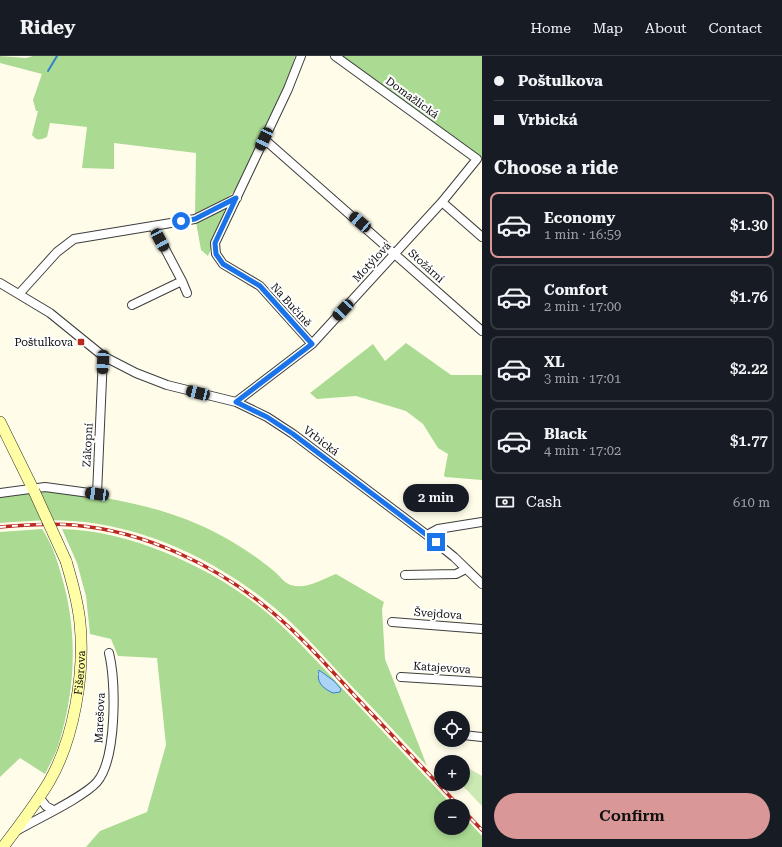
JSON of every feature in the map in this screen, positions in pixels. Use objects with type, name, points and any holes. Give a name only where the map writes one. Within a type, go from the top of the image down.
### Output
[{"type":"street","name":"Na Bučině","points":[[301,56],[288,89],[215,243],[216,254],[223,264],[260,286],[312,344]]},
{"type":"street","name":"Domažlická","points":[[335,56],[477,159]]},
{"type":"street","name":"Stožární","points":[[264,139],[482,331]]},
{"type":"street","name":"Motýlová","points":[[236,402],[312,344],[442,202],[477,159]]},
{"type":"street","points":[[18,294],[57,252],[74,239],[195,219],[236,198]]},
{"type":"street","points":[[442,202],[482,237]]},
{"type":"street","points":[[152,226],[182,280],[187,293]]},
{"type":"street","points":[[132,306],[182,280]]},
{"type":"street","name":"Vrbická","points":[[0,284],[50,313],[103,356],[136,373],[167,385],[236,402],[267,417],[293,434],[427,535],[466,568],[482,584]]},
{"type":"street","name":"Zákopní","points":[[33,490],[45,487],[97,494],[103,356]]},
{"type":"street","name":"Fišerova","points":[[0,422],[66,561],[72,582],[80,624],[78,683],[72,721],[62,753],[49,782],[3,847]]},
{"type":"street","points":[[0,493],[33,490]]},
{"type":"street","points":[[427,535],[438,529],[482,522]]},
{"type":"street","points":[[405,575],[456,574],[466,568]]},
{"type":"street","name":"Švejdova","points":[[392,622],[482,629]]},
{"type":"street","name":"Marešova","points":[[15,831],[85,791],[96,782],[103,771],[111,744],[112,728],[113,670],[109,653]]},
{"type":"street","name":"Katajevova","points":[[402,677],[482,682]]},
{"type":"street","points":[[470,736],[482,737]]},
{"type":"street","points":[[38,797],[46,806],[53,810]]},
{"type":"green space","points":[[0,56],[26,58],[33,56],[295,56],[287,84],[245,175],[236,190],[228,197],[195,214],[196,153],[114,143],[114,169],[82,168],[87,127],[50,123],[47,137],[42,139],[35,138],[32,135],[38,111],[36,111],[33,100],[42,74],[0,63]]},
{"type":"green space","points":[[339,56],[482,56],[482,157]]},
{"type":"green space","points":[[222,208],[227,214],[208,256],[201,250],[196,222]]},
{"type":"green space","points":[[406,343],[451,375],[482,375],[482,480],[445,477],[444,475],[448,454],[438,448],[423,424],[406,411],[356,396],[317,399],[310,393],[373,344],[385,361]]},
{"type":"green space","points":[[45,489],[114,499],[180,517],[222,536],[242,548],[256,557],[284,581],[291,585],[308,585],[336,574],[384,602],[382,609],[385,659],[427,766],[310,641],[276,609],[231,576],[181,549],[128,530],[100,524],[55,520],[0,523],[0,495]]},
{"type":"green space","points":[[42,529],[58,562],[70,616],[73,658],[69,701],[59,743],[55,755],[45,774],[20,758],[0,777],[0,532]]},
{"type":"green space","points":[[62,529],[90,531],[146,545],[174,556],[226,583],[250,599],[271,616],[304,647],[434,786],[434,791],[439,791],[446,799],[434,799],[434,835],[470,835],[470,823],[482,836],[482,847],[86,847],[100,831],[147,812],[166,745],[157,658],[118,656],[111,639],[90,634],[86,596],[77,563]],"holes":[[[319,670],[334,681],[341,689],[317,675]]]},
{"type":"green space","points":[[470,769],[482,776],[482,806],[468,791],[470,791]]},
{"type":"water","points":[[319,670],[334,681],[341,689],[340,692],[333,693],[323,687],[318,678]]},
{"type":"waterway","points":[[48,71],[57,56]]},
{"type":"railway","points":[[0,527],[36,524],[64,524],[100,529],[127,535],[153,543],[179,554],[228,580],[251,595],[272,612],[315,652],[452,799]]},
{"type":"railway","points":[[470,817],[482,830]]},
{"type":"place","name":"Poštulkova","points":[[81,342]]},
{"type":"route","points":[[181,221],[195,219],[236,198],[215,243],[216,254],[223,264],[260,286],[312,344],[236,402],[267,417],[293,434],[436,542]]}]
